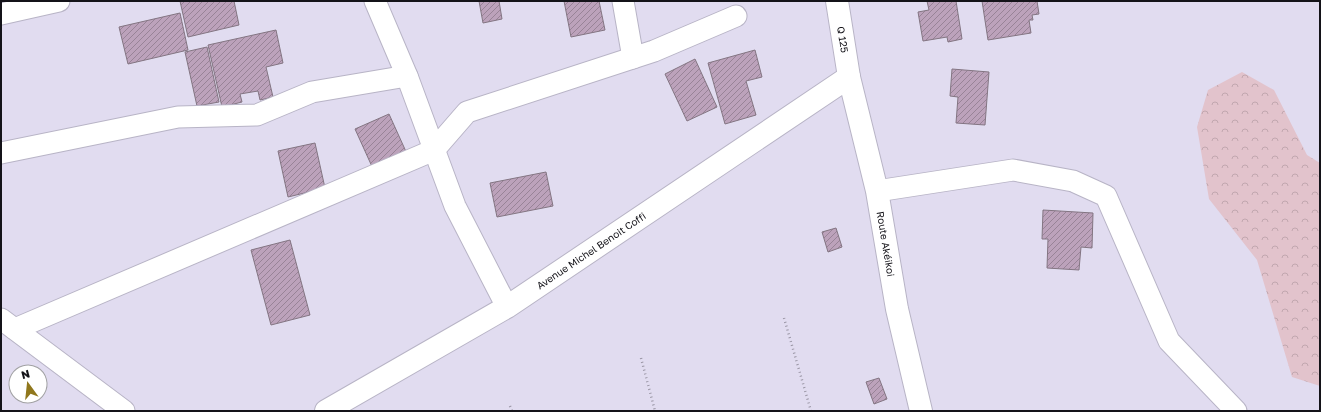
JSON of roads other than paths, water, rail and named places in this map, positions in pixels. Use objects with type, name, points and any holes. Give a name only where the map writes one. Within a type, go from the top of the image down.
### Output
[{"type":"street","points":[[1,14],[59,1]]},
{"type":"street","points":[[375,1],[407,76],[455,206],[507,307]]},
{"type":"street","points":[[623,1],[633,58]]},
{"type":"street","name":"Q 125","points":[[837,1],[849,77]]},
{"type":"street","points":[[8,324],[434,150],[467,112],[654,51],[736,16]]},
{"type":"street","points":[[1,153],[178,117],[258,115],[312,92],[407,76]]},
{"type":"street","name":"Route Akéikoi","points":[[849,77],[878,191],[897,309],[922,411]]},
{"type":"street","name":"Avenue Michel Benoit Coffi","points":[[326,411],[507,307],[849,77]]},
{"type":"street","points":[[878,191],[1013,170],[1073,181],[1106,196],[1169,341],[1236,411]]},
{"type":"street","points":[[8,324],[124,411]]}]
